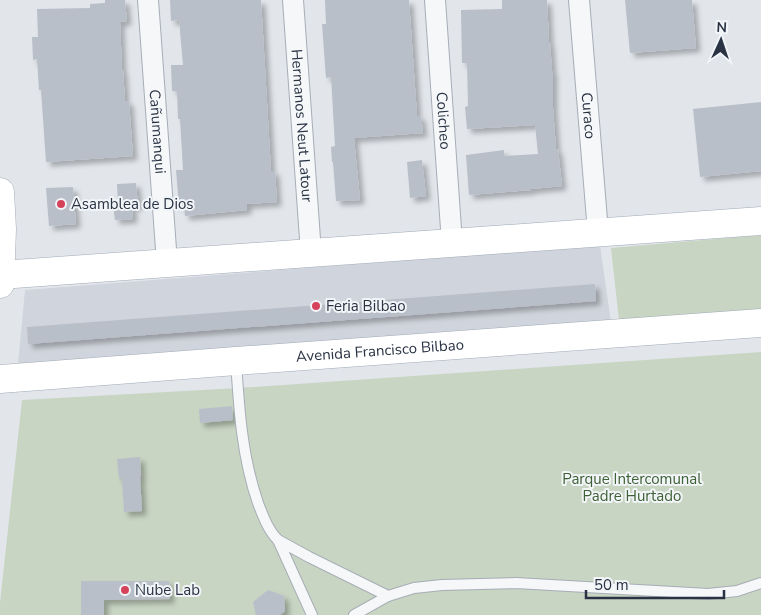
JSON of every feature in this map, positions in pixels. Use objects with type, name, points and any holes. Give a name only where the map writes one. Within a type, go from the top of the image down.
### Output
[{"type":"main road","points":[[0,192],[2,229],[0,278],[167,263],[761,221]]},
{"type":"main road","name":"Avenida Francisco Bilbao","points":[[0,379],[761,323]]},
{"type":"street","name":"Cañumanqui","points":[[148,0],[167,263]]},
{"type":"street","name":"Hermanos Neut Latour","points":[[293,0],[311,253]]},
{"type":"street","name":"Colicheo","points":[[435,0],[452,243]]},
{"type":"street","name":"Curaco","points":[[579,0],[598,232]]},
{"type":"lane","points":[[236,361],[242,430],[251,482],[271,533],[278,540],[309,557],[388,596]]},
{"type":"lane","points":[[278,540],[312,615]]},
{"type":"lane","points":[[354,615],[388,596],[414,588],[442,585],[516,583],[708,594],[737,591],[761,584]]},
{"type":"shaded area","name":"Feria Bilbao","points":[[600,245],[611,322],[18,364],[25,290]]},
{"type":"green space","points":[[761,235],[761,310],[619,320],[611,248]]},
{"type":"green space","name":"Parque Intercomunal Padre Hurtado","points":[[761,352],[761,615],[0,615],[22,400],[238,388]]},
{"type":"building","points":[[105,0],[125,0],[127,21],[120,22],[122,70],[125,101],[129,101],[133,156],[46,162],[41,90],[39,90],[37,59],[33,60],[32,37],[38,37],[37,9],[90,8],[90,4],[105,3]]},
{"type":"building","points":[[170,0],[261,0],[271,171],[275,171],[277,202],[247,204],[247,210],[185,216],[184,206],[179,206],[176,170],[183,170],[177,91],[172,91],[171,65],[183,65],[179,20],[171,21]]},
{"type":"building","points":[[325,0],[409,0],[417,116],[421,116],[423,133],[354,138],[360,200],[336,201],[331,147],[335,146],[331,77],[326,78],[322,24],[326,24]]},
{"type":"building","points":[[502,0],[547,0],[549,42],[553,71],[556,150],[558,149],[562,186],[469,195],[466,155],[504,150],[504,156],[538,154],[535,125],[467,129],[465,107],[468,106],[467,63],[462,63],[461,10],[502,9]]},
{"type":"building","points":[[625,0],[692,0],[696,48],[630,53]]},
{"type":"building","points":[[761,102],[761,171],[700,177],[693,109]]},
{"type":"building","points":[[422,160],[426,196],[410,198],[407,162]]},
{"type":"building","points":[[136,183],[138,206],[132,206],[133,219],[115,220],[113,205],[118,205],[117,184]]},
{"type":"building","name":"Asamblea de Dios","points":[[73,187],[76,224],[49,226],[46,188]]},
{"type":"building","points":[[595,284],[596,301],[28,344],[27,327]]},
{"type":"building","points":[[232,406],[233,420],[200,423],[199,409]]},
{"type":"building","points":[[140,457],[142,511],[124,512],[122,479],[119,479],[117,459]]},
{"type":"building","name":"Nube Lab","points":[[81,581],[169,581],[170,599],[104,600],[104,615],[81,615]]},
{"type":"building","points":[[268,590],[284,596],[285,611],[280,615],[256,615],[253,602]]},
{"type":"place","name":"Asamblea de Dios","points":[[61,204]]},
{"type":"place","name":"Feria Bilbao","points":[[316,306]]},
{"type":"place","name":"Nube Lab","points":[[125,590]]}]
